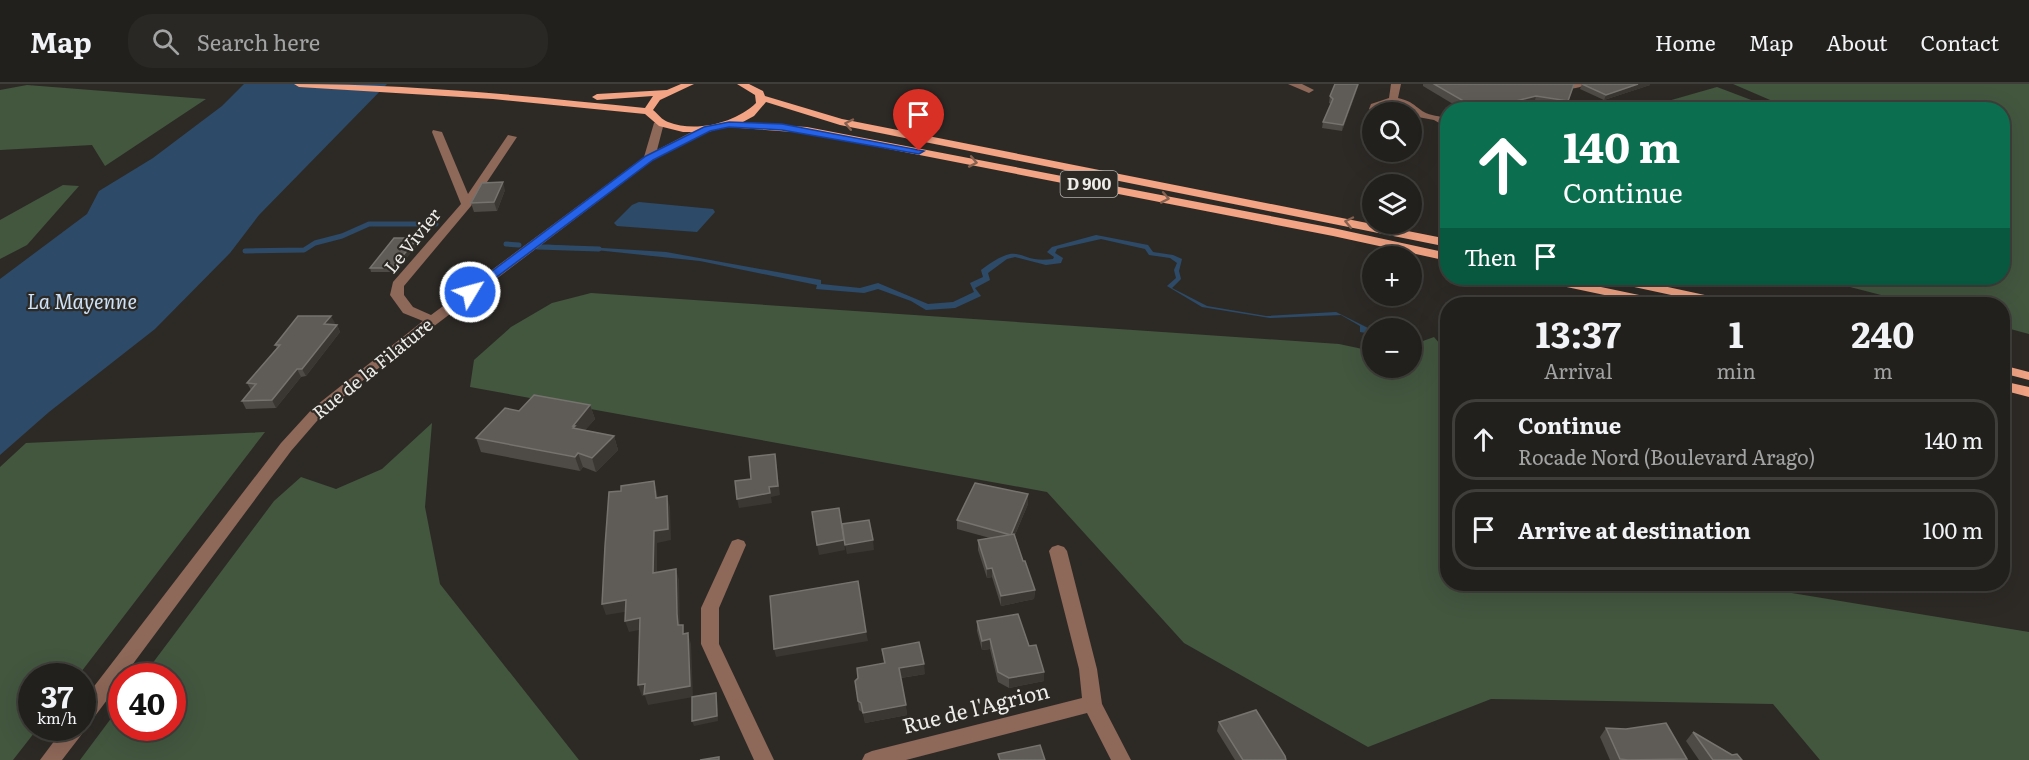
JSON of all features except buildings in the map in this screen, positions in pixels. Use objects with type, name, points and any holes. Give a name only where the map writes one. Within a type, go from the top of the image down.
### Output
[{"type":"main road","points":[[299,84],[493,96],[648,111],[660,123],[673,127],[707,129],[729,124],[756,112],[762,105],[762,98],[758,92],[742,84]]},
{"type":"main road","points":[[493,96],[612,97],[665,92],[683,85]]},
{"type":"main road","points":[[648,111],[650,104],[665,92]]},
{"type":"main road","name":"D 900","points":[[762,98],[840,122],[1440,241]]},
{"type":"main road","name":"D 900","points":[[729,124],[807,130],[1322,229],[1440,255]]},
{"type":"main road","points":[[1575,285],[1631,297]]},
{"type":"main road","points":[[1642,285],[1696,297]]},
{"type":"main road","points":[[2010,371],[2029,376]]},
{"type":"main road","points":[[2010,387],[2029,392]]},
{"type":"street","points":[[1293,84],[1309,90]]},
{"type":"street","points":[[1393,101],[1396,84]]},
{"type":"street","points":[[1540,84],[1571,86],[1582,84]]},
{"type":"street","points":[[1387,102],[1398,102]]},
{"type":"street","points":[[1422,117],[1440,120]]},
{"type":"street","points":[[650,158],[660,123]]},
{"type":"street","name":"Rue de la Filature","points":[[96,699],[286,447],[318,411],[432,320],[650,158],[707,129]]},
{"type":"street","name":"Le Vivier","points":[[437,132],[467,204]]},
{"type":"street","name":"Le Vivier","points":[[432,320],[408,310],[397,295],[398,285],[467,204],[512,137]]},
{"type":"street","points":[[738,545],[710,608],[710,644],[764,760]]},
{"type":"street","points":[[1058,551],[1088,669],[1092,704],[1121,760]]},
{"type":"street","name":"Rue de l'Agrion","points":[[872,760],[1092,704]]},
{"type":"street","points":[[50,760],[65,741]]},
{"type":"green space","points":[[1733,84],[2029,84],[2029,334],[2010,329],[2010,297],[1889,297],[1845,285],[2010,285],[2010,102],[1775,102]]},
{"type":"green space","points":[[27,85],[206,99],[105,166],[92,145],[0,150],[0,90]]},
{"type":"green space","points":[[1717,87],[1757,102],[1664,102]]},
{"type":"green space","points":[[63,185],[79,186],[27,245],[0,259],[0,220]]},
{"type":"green space","points":[[591,293],[1339,344],[1362,349],[1362,378],[1422,378],[1422,341],[1434,337],[1440,344],[1440,591],[1780,591],[2029,632],[2029,760],[1820,760],[1773,704],[1491,699],[1368,747],[1184,643],[1047,492],[470,387],[474,360],[511,327],[552,303]]},
{"type":"green space","points":[[432,423],[425,507],[440,584],[579,760],[80,760],[108,722],[108,741],[186,741],[186,663],[153,663],[274,501],[301,477],[336,489],[382,469]]},
{"type":"green space","points":[[265,432],[88,663],[18,663],[18,741],[28,741],[13,760],[0,760],[0,467],[26,443]]},
{"type":"water","name":"La Mayenne","points":[[244,84],[387,84],[259,215],[230,253],[155,329],[49,412],[0,455],[0,279],[87,214],[99,191],[153,158],[222,106]]},
{"type":"water","points":[[639,202],[713,209],[715,212],[697,232],[617,226],[614,223],[632,205]]},
{"type":"water","points":[[1096,235],[1148,245],[1153,252],[1182,259],[1179,271],[1181,279],[1172,288],[1207,306],[1266,316],[1336,312],[1362,325],[1362,332],[1360,332],[1360,326],[1341,315],[1270,318],[1202,307],[1167,286],[1176,278],[1174,270],[1177,263],[1170,258],[1149,255],[1145,249],[1101,239],[1057,249],[1055,253],[1063,258],[1061,263],[1046,265],[1015,257],[1007,259],[988,273],[990,280],[975,288],[981,296],[955,308],[926,310],[911,301],[878,289],[864,293],[816,289],[817,285],[700,261],[539,244],[666,252],[821,280],[821,284],[860,288],[878,283],[928,304],[953,302],[974,292],[970,283],[983,277],[981,270],[1005,255],[1018,254],[1040,260],[1053,259],[1054,257],[1047,252],[1052,247]]},
{"type":"waterway","points":[[245,251],[304,250],[315,243],[342,236],[369,224],[436,224]]},
{"type":"waterway","points":[[506,244],[519,245]]},
{"type":"waterway","points":[[538,247],[599,249]]},
{"type":"route","points":[[470,292],[650,158],[707,129],[729,124],[782,127],[919,151]]}]
